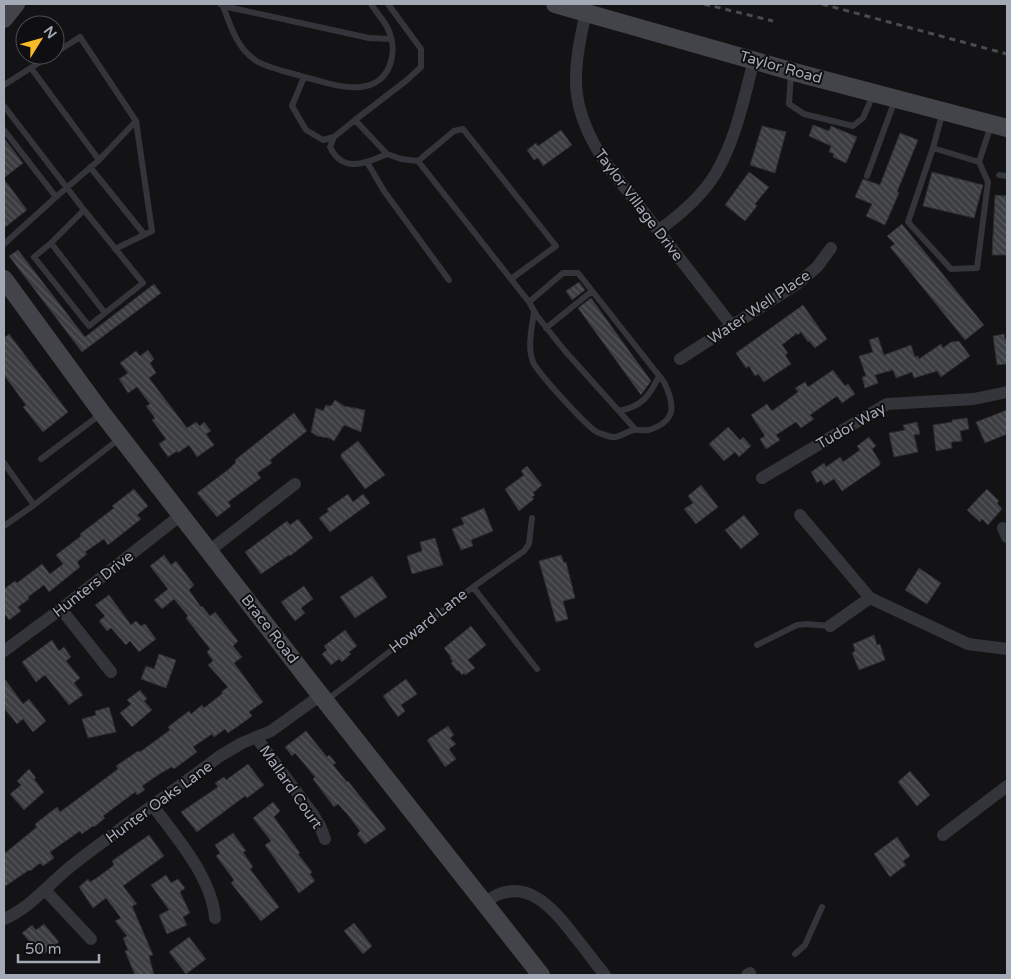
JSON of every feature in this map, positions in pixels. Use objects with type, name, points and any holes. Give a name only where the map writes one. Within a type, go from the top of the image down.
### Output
[{"type":"street","points":[[4,19],[16,4]]},
{"type":"street","name":"Taylor Road","points":[[555,4],[791,71],[999,126]]},
{"type":"street","name":"Taylor Village Drive","points":[[586,12],[575,71],[576,89],[582,118],[588,133],[600,155],[732,326]]},
{"type":"street","points":[[659,230],[672,221],[707,186],[718,168],[737,123],[754,60]]},
{"type":"street","name":"Water Well Place","points":[[680,359],[805,279],[823,260],[831,248]]},
{"type":"street","name":"Brace Road","points":[[4,280],[121,438],[541,975]]},
{"type":"street","name":"Tudor Way","points":[[762,478],[887,404],[974,399],[1007,392]]},
{"type":"street","points":[[209,551],[296,484]]},
{"type":"street","name":"Hunters Drive","points":[[4,651],[62,609],[181,515]]},
{"type":"street","points":[[800,515],[870,598],[968,644],[1007,649]]},
{"type":"street","points":[[830,626],[870,598]]},
{"type":"street","points":[[62,609],[111,672]]},
{"type":"street","name":"Hunter Oaks Lane","points":[[4,919],[19,912],[74,864],[231,748],[271,731],[324,698]]},
{"type":"street","name":"Mallard Court","points":[[256,737],[312,813],[326,839]]},
{"type":"street","points":[[944,836],[1007,786]]},
{"type":"street","points":[[153,806],[203,878],[212,901],[215,918]]},
{"type":"street","points":[[45,890],[91,939]]},
{"type":"street","points":[[484,903],[503,892],[515,890],[527,893],[544,902],[558,914],[605,975]]},
{"type":"lane","points":[[221,5],[232,32],[243,49],[256,61],[304,76],[349,87],[361,87],[371,85],[388,72],[394,54],[388,29],[371,4]]},
{"type":"lane","points":[[304,76],[292,106],[306,130],[323,140],[334,137],[408,80],[420,67],[421,49],[388,4]]},
{"type":"lane","points":[[221,5],[369,38],[391,39]]},
{"type":"lane","points":[[65,46],[80,37],[136,121],[152,231],[115,249]]},
{"type":"lane","points":[[4,85],[36,65]]},
{"type":"lane","points":[[31,68],[98,160]]},
{"type":"lane","points":[[791,71],[789,104],[804,114],[853,126],[863,118],[874,93]]},
{"type":"lane","points":[[867,176],[895,99]]},
{"type":"lane","points":[[4,106],[66,188],[84,210],[115,249],[143,283],[89,326],[34,257],[84,210]]},
{"type":"lane","points":[[942,111],[933,148],[908,222],[951,269],[977,268],[988,182],[980,162],[999,126]]},
{"type":"lane","points":[[355,120],[387,154],[401,159],[418,161],[530,302],[534,312],[546,328],[635,429]]},
{"type":"lane","points":[[4,244],[98,160],[136,121]]},
{"type":"lane","points":[[418,161],[454,131],[463,129],[556,246],[511,279]]},
{"type":"lane","points":[[4,130],[56,197]]},
{"type":"lane","points":[[334,137],[330,147],[334,156],[350,165],[366,162],[387,154]]},
{"type":"lane","points":[[933,148],[980,162]]},
{"type":"lane","points":[[366,162],[384,191],[449,280]]},
{"type":"lane","points":[[90,167],[144,234]]},
{"type":"lane","points":[[999,174],[1007,176]]},
{"type":"lane","points":[[51,243],[105,313]]},
{"type":"lane","points":[[530,302],[563,274],[578,273],[659,376],[672,398],[673,407],[666,420],[647,431],[635,429],[614,437],[596,432],[558,394],[533,362],[530,341],[534,312]]},
{"type":"lane","points":[[546,328],[592,290]]},
{"type":"lane","points":[[619,411],[631,408],[645,400],[659,376]]},
{"type":"lane","points":[[41,459],[102,413]]},
{"type":"lane","points":[[4,526],[121,438]]},
{"type":"lane","points":[[4,464],[34,505]]},
{"type":"lane","points":[[472,587],[524,551],[529,544],[532,518]]},
{"type":"lane","name":"Howard Lane","points":[[324,698],[472,587],[537,669]]},
{"type":"lane","points":[[757,645],[797,625],[830,626]]},
{"type":"lane","points":[[795,954],[805,946],[822,907]]},
{"type":"building","points":[[813,125],[829,131],[831,126],[857,137],[846,163],[833,157],[834,154],[829,152],[831,146],[809,136]]},
{"type":"building","points":[[762,126],[786,132],[775,173],[750,165]]},
{"type":"building","points":[[561,130],[572,145],[543,166],[538,158],[534,160],[527,150],[536,143],[538,146]]},
{"type":"building","points":[[900,133],[918,140],[885,225],[866,216],[872,204],[855,197],[863,179],[880,185]]},
{"type":"building","points":[[4,138],[23,163],[4,178]]},
{"type":"building","points":[[749,172],[769,187],[755,204],[757,206],[745,221],[725,205]]},
{"type":"building","points":[[932,172],[983,185],[974,218],[923,206]]},
{"type":"building","points":[[4,179],[27,210],[4,228]]},
{"type":"building","points":[[995,195],[1007,196],[1007,255],[992,255]]},
{"type":"building","points":[[902,224],[984,325],[965,340],[890,247],[895,244],[887,236]]},
{"type":"building","points":[[18,250],[85,337],[154,284],[161,293],[82,352],[9,256]]},
{"type":"building","points":[[579,282],[585,290],[572,300],[566,291]]},
{"type":"building","points":[[591,298],[651,381],[641,395],[578,308]]},
{"type":"building","points":[[803,305],[827,339],[815,348],[801,332],[798,335],[797,333],[782,345],[788,353],[785,355],[791,364],[764,382],[758,374],[755,376],[749,366],[746,368],[736,353]]},
{"type":"building","points":[[9,334],[68,412],[43,432],[23,407],[26,405],[4,375],[4,338]]},
{"type":"building","points":[[1004,334],[1005,339],[1007,339],[1007,364],[997,365],[993,336]]},
{"type":"building","points":[[878,337],[884,355],[911,345],[915,357],[918,356],[919,359],[941,344],[943,348],[951,342],[959,341],[970,356],[941,377],[937,371],[914,378],[912,372],[896,378],[893,370],[875,375],[878,383],[865,388],[862,377],[866,376],[859,356],[873,352],[869,340]]},
{"type":"building","points":[[148,350],[154,359],[150,363],[156,373],[149,378],[187,428],[196,422],[200,426],[204,422],[211,431],[206,434],[214,445],[197,457],[189,445],[168,457],[159,444],[166,439],[152,420],[155,418],[146,406],[150,404],[137,387],[128,393],[119,379],[128,373],[120,363],[136,351],[140,356]]},
{"type":"building","points":[[833,370],[845,386],[848,384],[855,394],[842,403],[837,396],[810,415],[814,419],[801,428],[796,422],[776,435],[780,440],[766,449],[760,439],[765,436],[751,415],[767,404],[772,411],[798,392],[795,388],[805,382],[808,387]]},
{"type":"building","points":[[335,400],[344,406],[365,410],[361,432],[344,425],[334,441],[317,436],[311,432],[316,408],[323,411],[326,405],[331,406]]},
{"type":"building","points":[[1007,410],[1007,434],[985,443],[976,422]]},
{"type":"building","points":[[294,413],[307,431],[270,460],[272,463],[257,473],[261,478],[228,502],[231,506],[217,517],[197,493],[229,469],[236,462],[235,460]]},
{"type":"building","points":[[967,418],[969,429],[960,431],[962,441],[951,442],[952,448],[936,451],[933,425]]},
{"type":"building","points":[[917,422],[920,434],[914,435],[918,452],[894,457],[889,433],[905,430],[903,425]]},
{"type":"building","points":[[728,427],[740,440],[743,437],[751,446],[739,457],[735,452],[724,461],[709,444]]},
{"type":"building","points":[[869,437],[876,446],[872,449],[880,465],[842,491],[834,479],[824,485],[821,480],[817,483],[811,472],[824,463],[826,467],[840,457],[843,462],[860,450],[857,446]]},
{"type":"building","points":[[358,441],[385,475],[365,489],[341,457],[341,454]]},
{"type":"building","points":[[527,466],[542,485],[533,493],[535,495],[532,497],[534,499],[519,511],[505,489],[524,475],[521,471]]},
{"type":"building","points":[[701,485],[718,507],[696,524],[684,509],[693,503],[688,496]]},
{"type":"building","points":[[134,489],[148,506],[137,515],[141,519],[108,545],[104,539],[85,552],[87,554],[77,562],[80,567],[49,592],[44,585],[18,607],[21,611],[9,620],[4,613],[4,589],[15,581],[17,583],[42,564],[50,574],[63,564],[56,555],[81,536],[80,534],[114,508],[112,506]]},
{"type":"building","points":[[987,489],[999,501],[997,503],[1002,509],[988,525],[982,519],[980,522],[967,510]]},
{"type":"building","points":[[348,494],[353,502],[363,494],[370,503],[330,532],[319,518],[329,511],[327,509]]},
{"type":"building","points":[[484,508],[493,531],[471,540],[473,546],[461,550],[452,529],[464,524],[461,518]]},
{"type":"building","points":[[744,515],[759,534],[741,549],[725,530]]},
{"type":"building","points":[[298,519],[313,538],[290,556],[261,574],[245,552],[287,521],[290,525]]},
{"type":"building","points":[[435,538],[443,565],[412,574],[407,556],[422,551],[420,542]]},
{"type":"building","points":[[164,555],[171,565],[176,561],[194,585],[189,590],[201,607],[210,616],[215,612],[238,641],[233,646],[242,657],[234,663],[263,702],[249,712],[252,716],[244,722],[228,733],[225,729],[214,737],[212,734],[193,747],[197,752],[174,769],[172,767],[161,773],[142,786],[145,790],[137,795],[135,792],[103,816],[105,818],[94,827],[82,834],[80,831],[50,852],[54,858],[43,866],[40,863],[4,887],[4,854],[37,827],[35,824],[57,807],[60,812],[118,769],[116,766],[138,751],[140,752],[170,730],[168,727],[189,711],[191,714],[202,705],[204,708],[228,687],[208,665],[213,661],[207,652],[210,649],[174,599],[162,609],[154,600],[168,589],[150,566]]},
{"type":"building","points":[[561,555],[564,563],[566,562],[575,598],[563,601],[568,619],[556,622],[539,561]]},
{"type":"building","points":[[919,568],[941,583],[927,604],[905,590]]},
{"type":"building","points":[[372,576],[387,597],[355,618],[340,597]]},
{"type":"building","points":[[304,586],[313,599],[301,608],[305,613],[295,621],[281,602]]},
{"type":"building","points":[[109,595],[131,625],[136,621],[141,626],[145,624],[156,639],[139,652],[130,641],[126,645],[111,628],[107,631],[99,621],[105,616],[95,605]]},
{"type":"building","points":[[471,626],[486,645],[468,660],[475,668],[462,675],[451,663],[453,662],[451,657],[444,648]]},
{"type":"building","points":[[345,630],[357,646],[349,652],[351,654],[342,662],[339,659],[331,665],[322,654],[327,650],[324,646]]},
{"type":"building","points":[[874,635],[877,645],[880,644],[885,660],[859,670],[852,653],[855,651],[853,644]]},
{"type":"building","points":[[52,640],[59,651],[64,647],[71,657],[66,661],[80,678],[74,683],[83,695],[69,705],[45,675],[36,682],[22,662]]},
{"type":"building","points":[[159,654],[176,660],[166,688],[141,679],[146,666],[154,669]]},
{"type":"building","points":[[4,678],[23,704],[29,699],[46,721],[33,732],[23,719],[17,724],[4,708]]},
{"type":"building","points":[[406,679],[417,694],[401,705],[405,711],[398,717],[383,696]]},
{"type":"building","points":[[140,690],[147,699],[144,701],[152,710],[132,727],[120,713],[131,704],[127,700]]},
{"type":"building","points":[[109,707],[116,732],[88,738],[82,719],[96,715],[95,711]]},
{"type":"building","points":[[448,726],[454,735],[450,738],[456,744],[449,749],[456,759],[445,767],[427,740]]},
{"type":"building","points":[[306,731],[327,757],[329,755],[336,763],[333,765],[386,829],[365,844],[357,834],[360,831],[348,815],[338,804],[334,807],[313,779],[315,777],[295,753],[292,756],[285,747]]},
{"type":"building","points":[[248,764],[264,785],[247,798],[245,796],[197,832],[181,812],[218,787],[215,783],[224,777],[226,780]]},
{"type":"building","points":[[29,769],[44,792],[24,810],[10,794],[21,785],[17,781]]},
{"type":"building","points":[[910,771],[930,795],[917,806],[898,782]]},
{"type":"building","points":[[273,802],[280,811],[274,817],[300,853],[298,854],[312,872],[310,874],[315,881],[299,893],[265,845],[271,841],[253,818]]},
{"type":"building","points":[[233,833],[246,851],[243,852],[253,867],[250,869],[279,907],[261,921],[231,883],[234,880],[216,856],[220,853],[215,845]]},
{"type":"building","points":[[149,835],[164,856],[123,886],[137,904],[132,906],[153,955],[149,956],[154,975],[135,975],[125,951],[128,950],[123,938],[127,936],[115,921],[121,918],[106,898],[93,908],[79,887],[88,879],[90,882],[98,877],[114,865],[112,861]]},
{"type":"building","points":[[897,837],[910,856],[903,861],[906,865],[890,877],[874,854]]},
{"type":"building","points":[[166,875],[171,883],[178,879],[185,888],[180,892],[190,913],[183,917],[187,925],[167,934],[159,915],[169,910],[151,885]]},
{"type":"building","points":[[354,923],[372,946],[363,954],[344,931]]},
{"type":"building","points":[[44,924],[59,942],[42,955],[22,933],[32,925],[36,930]]},
{"type":"building","points":[[189,937],[206,959],[186,974],[169,952]]},
{"type":"railway","points":[[704,4],[773,21]]},
{"type":"railway","points":[[822,4],[1007,54]]}]
